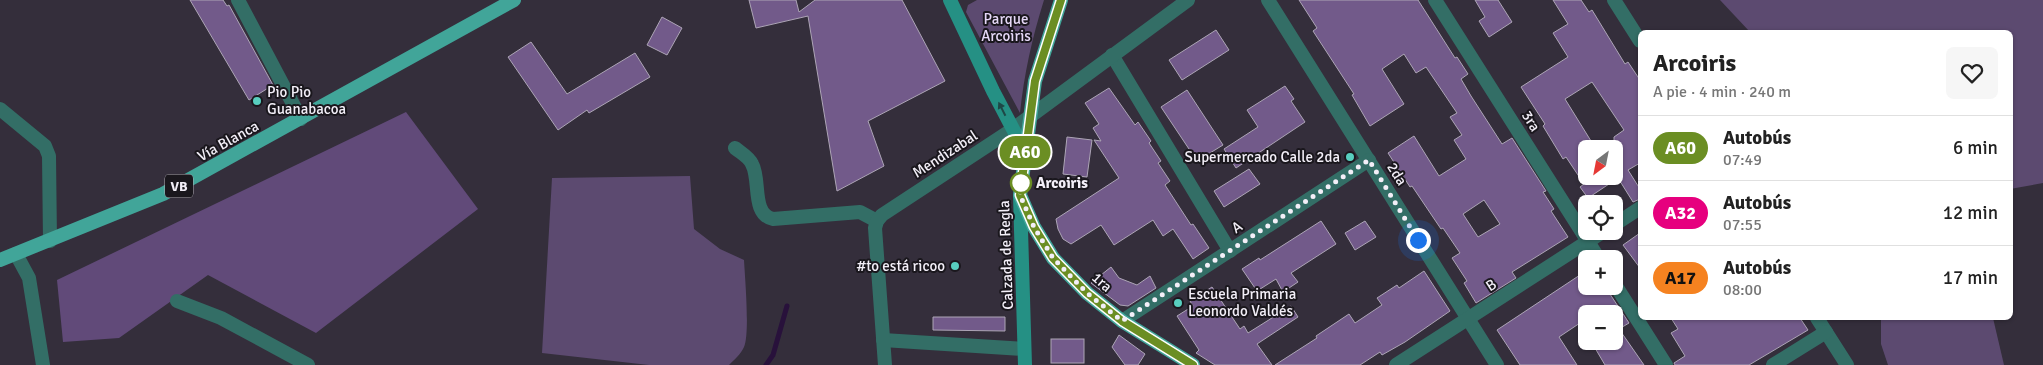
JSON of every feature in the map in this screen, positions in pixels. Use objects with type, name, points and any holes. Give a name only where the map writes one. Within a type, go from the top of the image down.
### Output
[{"type":"main road","name":"Vía Blanca","points":[[0,260],[163,194],[302,119],[514,0]]},
{"type":"main road","points":[[950,0],[1025,152]]},
{"type":"main road","name":"Calzada de Regla","points":[[1025,365],[1020,195],[1035,81],[1061,0]]},
{"type":"main road","name":"1ra","points":[[1020,195],[1034,227],[1053,258],[1087,293],[1122,321],[1193,365]]},
{"type":"street","points":[[238,0],[302,119]]},
{"type":"street","name":"Mendizabal","points":[[877,221],[882,215],[1012,128],[1188,0]]},
{"type":"street","name":"2da","points":[[1268,0],[1497,365]]},
{"type":"street","name":"3ra","points":[[1435,0],[1594,250]]},
{"type":"street","points":[[1614,0],[1638,38]]},
{"type":"street","points":[[1112,55],[1230,251]]},
{"type":"street","points":[[0,109],[45,146],[48,156],[50,241]]},
{"type":"street","points":[[735,148],[752,162],[762,213],[766,217],[773,219],[860,212],[877,221],[875,228],[885,365]]},
{"type":"street","name":"A","points":[[1122,321],[1369,160]]},
{"type":"street","points":[[1623,219],[1638,209]]},
{"type":"street","name":"B","points":[[1396,365],[1588,241]]},
{"type":"street","points":[[16,254],[29,278],[43,365]]},
{"type":"street","points":[[1622,295],[1666,365]]},
{"type":"street","points":[[177,301],[221,318],[308,365]]},
{"type":"street","points":[[1817,320],[1847,365]]},
{"type":"street","points":[[1773,365],[1826,332]]},
{"type":"street","points":[[883,340],[1024,349]]},
{"type":"green space","name":"Parque Arcoiris","points":[[977,0],[1044,0],[1029,56],[1020,113],[966,12],[968,5]]},
{"type":"green space","points":[[1720,0],[2043,0],[2043,183],[2013,188],[2013,30],[1748,30]]},
{"type":"green space","points":[[690,176],[694,229],[720,249],[744,260],[747,330],[744,347],[739,354],[729,365],[649,365],[542,353],[552,178]]},
{"type":"green space","points":[[1881,320],[1993,320],[2004,365],[1888,365],[1881,344]]},
{"type":"shaded area","points":[[406,112],[478,209],[316,333],[208,275],[119,338],[63,342],[57,280]]},
{"type":"building","points":[[190,0],[223,0],[227,6],[229,5],[273,85],[249,100]]},
{"type":"building","points":[[749,0],[796,0],[799,12],[815,0],[902,0],[945,81],[868,121],[884,166],[837,191],[808,16],[756,28]]},
{"type":"building","points":[[1299,0],[1418,0],[1455,58],[1457,57],[1468,74],[1461,79],[1471,96],[1502,144],[1512,138],[1546,191],[1543,192],[1554,209],[1551,211],[1568,237],[1512,272],[1516,278],[1476,303],[1464,283],[1467,281],[1452,258],[1460,253],[1412,186],[1410,187],[1388,153],[1414,136],[1439,176],[1466,159],[1454,140],[1462,135],[1450,117],[1457,113],[1426,67],[1416,73],[1404,54],[1382,69],[1404,104],[1370,126],[1352,95],[1354,94],[1313,31],[1317,28]],"holes":[[[1484,200],[1500,224],[1478,237],[1463,214]]]},
{"type":"building","points":[[1475,0],[1498,0],[1512,22],[1489,37],[1479,21],[1485,17]]},
{"type":"building","points":[[1553,0],[1581,0],[1589,12],[1592,10],[1625,64],[1628,62],[1638,77],[1638,164],[1628,170],[1638,186],[1638,200],[1633,202],[1622,185],[1623,140],[1614,140],[1614,137],[1624,130],[1592,82],[1565,99],[1590,140],[1578,140],[1578,175],[1566,157],[1563,159],[1543,126],[1545,124],[1521,87],[1568,57],[1553,33],[1568,24]]},
{"type":"building","points":[[662,17],[682,28],[667,55],[647,45]]},
{"type":"building","points":[[1216,30],[1229,50],[1182,80],[1169,60]]},
{"type":"building","points":[[531,42],[567,94],[635,53],[650,77],[589,113],[587,110],[558,130],[508,57]]},
{"type":"building","points":[[1285,86],[1294,99],[1291,101],[1305,122],[1236,168],[1224,149],[1258,127],[1247,110]]},
{"type":"building","points":[[1109,88],[1135,125],[1138,122],[1151,141],[1149,143],[1161,161],[1158,163],[1170,181],[1165,185],[1191,225],[1193,224],[1209,248],[1193,259],[1173,229],[1163,236],[1153,220],[1114,245],[1101,225],[1071,244],[1063,239],[1058,229],[1056,219],[1119,178],[1094,140],[1101,141],[1093,128],[1099,124],[1085,103]]},
{"type":"building","points":[[1187,90],[1223,145],[1197,161],[1161,107]]},
{"type":"building","points":[[1067,137],[1092,140],[1087,177],[1063,174]]},
{"type":"building","points":[[1249,169],[1260,184],[1224,207],[1214,191]]},
{"type":"building","points":[[1583,185],[1608,185],[1592,195],[1586,195],[1580,187]]},
{"type":"building","points":[[1321,221],[1336,244],[1291,273],[1298,282],[1283,292],[1276,279],[1257,291],[1242,269],[1259,258],[1260,260]]},
{"type":"building","points":[[1365,221],[1376,237],[1355,250],[1345,233]]},
{"type":"building","points":[[1638,234],[1638,265],[1623,245]]},
{"type":"building","points":[[1111,267],[1119,278],[1137,285],[1150,276],[1156,288],[1128,306],[1120,305],[1091,283]]},
{"type":"building","points":[[1424,271],[1450,311],[1405,342],[1382,355],[1380,352],[1360,365],[1275,365],[1317,338],[1316,336],[1349,314],[1355,323],[1382,305],[1377,298],[1397,285],[1399,288]]},
{"type":"building","points":[[1578,276],[1578,295],[1611,295],[1617,305],[1578,305],[1578,324],[1559,337],[1577,365],[1520,365],[1497,330]]},
{"type":"building","points":[[1212,287],[1240,329],[1244,326],[1248,333],[1291,306],[1298,317],[1257,344],[1272,365],[1215,365],[1196,353],[1199,350],[1177,316],[1193,306],[1190,301]]},
{"type":"building","points":[[1623,314],[1629,323],[1623,327]]},
{"type":"building","points":[[933,317],[1005,317],[1005,331],[933,330]]},
{"type":"building","points":[[1672,320],[1801,320],[1808,330],[1749,365],[1675,365],[1674,363],[1685,356],[1671,333],[1678,329]]},
{"type":"building","points":[[1119,335],[1145,354],[1138,365],[1125,365],[1112,347]]},
{"type":"building","points":[[1623,335],[1644,365],[1605,365],[1596,350],[1623,350]]},
{"type":"building","points":[[1051,339],[1084,339],[1084,363],[1051,363]]},
{"type":"waterway","points":[[766,365],[773,355],[787,306]]},
{"type":"bus line","name":"A60","points":[[1061,0],[1035,81],[1020,195],[1034,227],[1053,258],[1087,293],[1122,321],[1193,365]]},
{"type":"place","name":"Pio Pio Guanabacoa","points":[[257,101]]},
{"type":"place","name":"Supermercado Calle 2da","points":[[1350,157]]},
{"type":"place","name":"Arcoiris","points":[[1021,183]]},
{"type":"place","name":"#to está ricoo","points":[[955,266]]},
{"type":"place","name":"Escuela Primaria Leonordo Valdés","points":[[1178,303]]},
{"type":"route","points":[[1021,183],[1020,195],[1034,227],[1053,258],[1087,293],[1122,321],[1369,160],[1418,240]]}]
